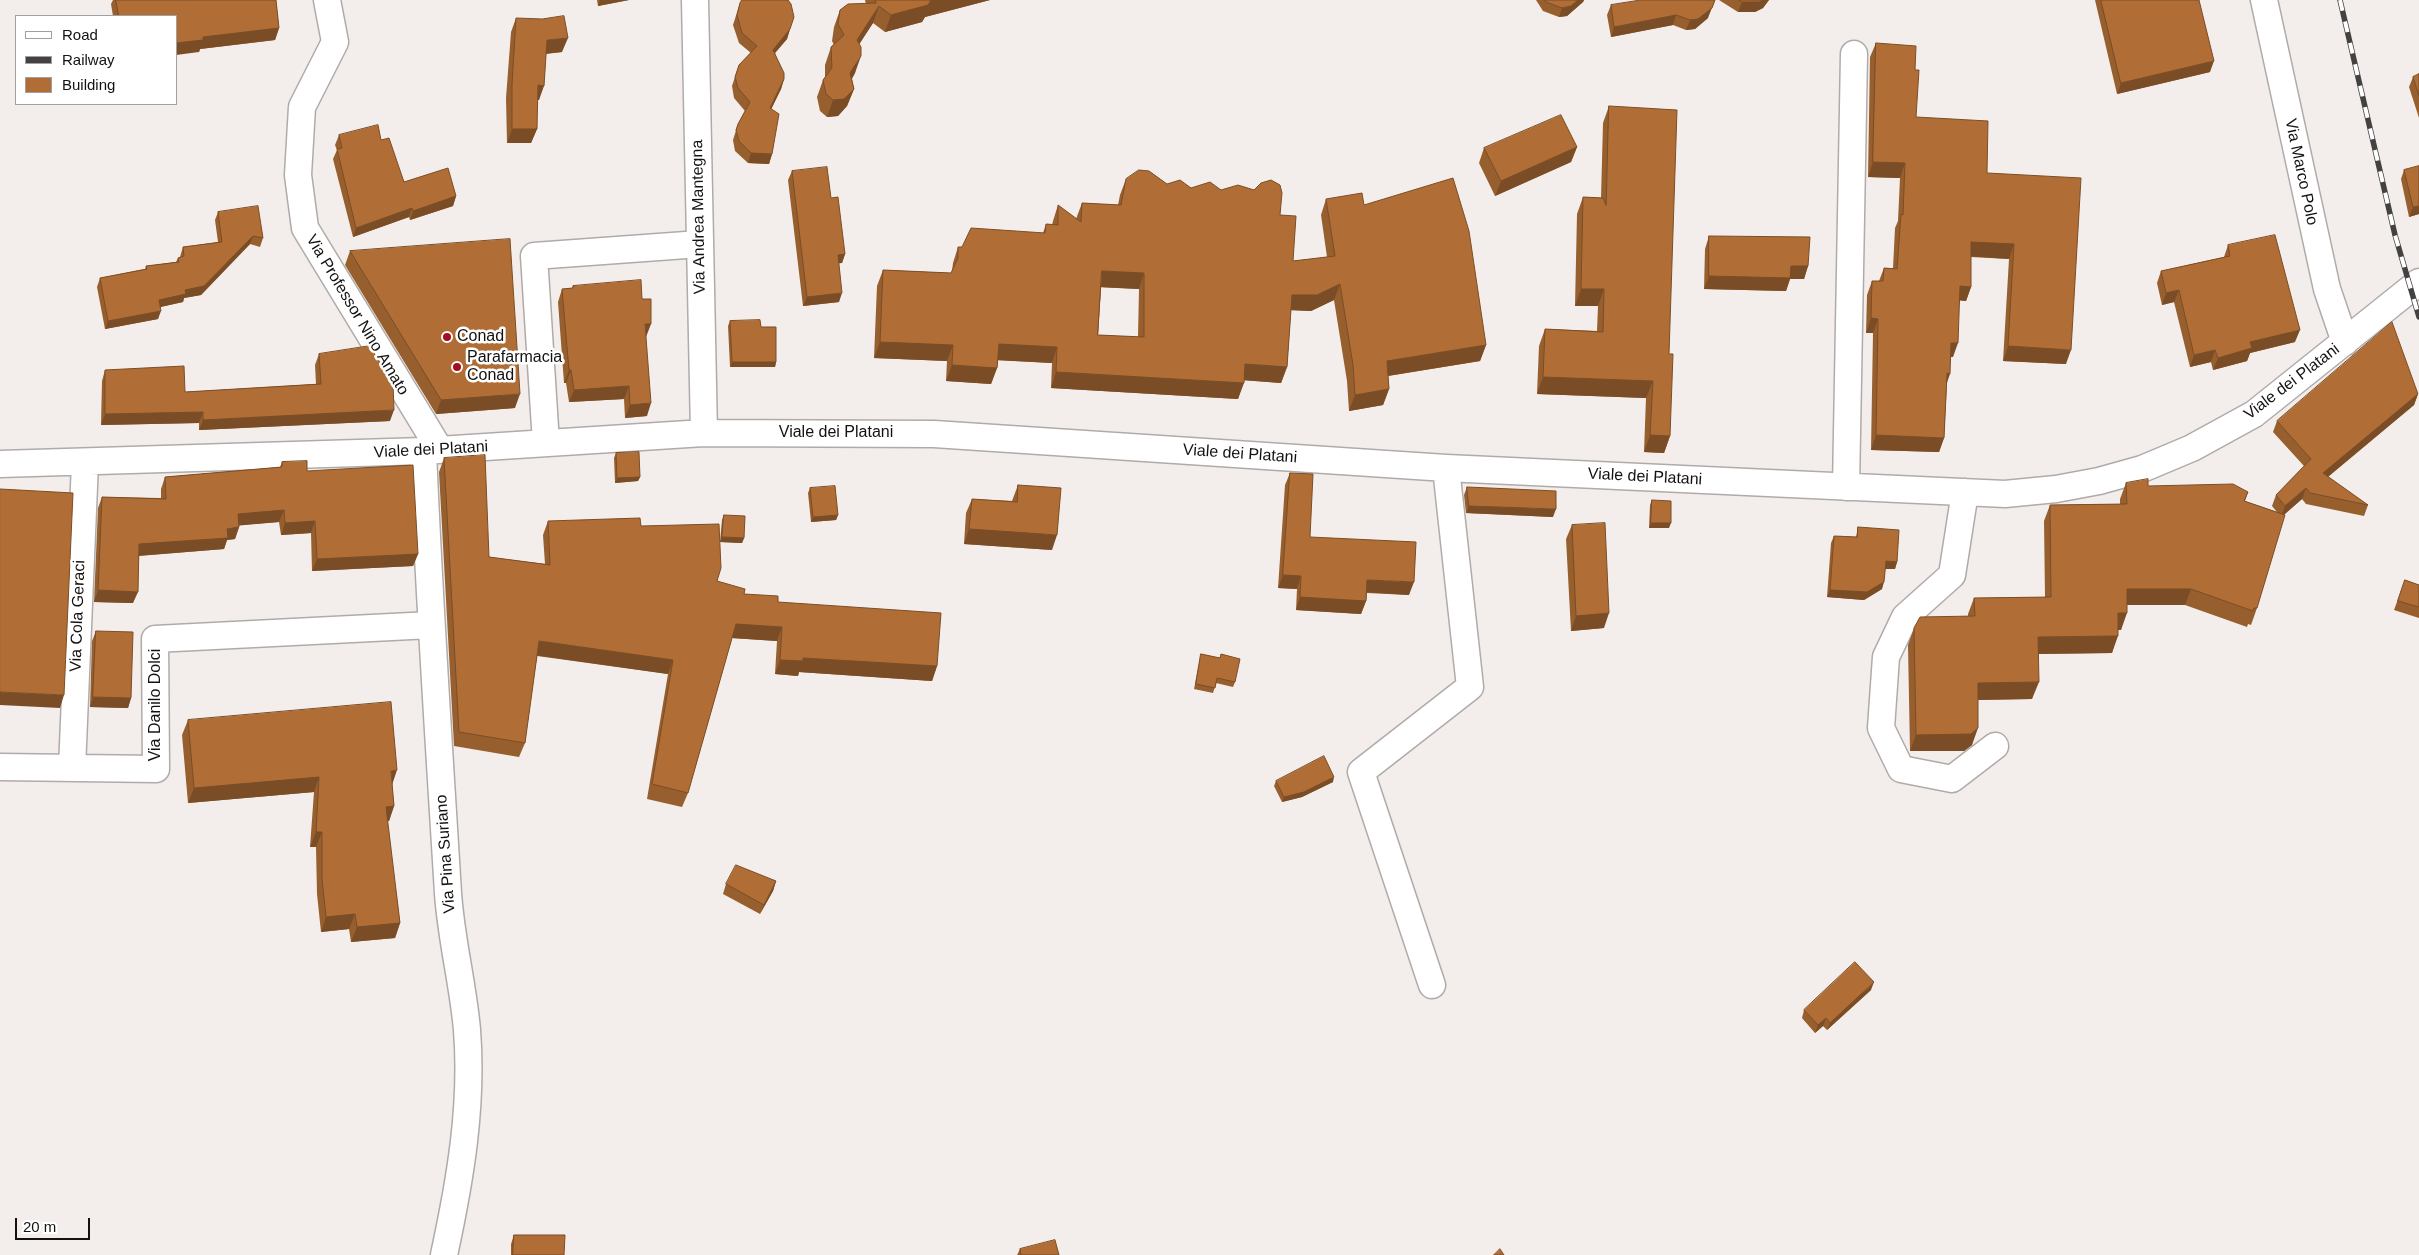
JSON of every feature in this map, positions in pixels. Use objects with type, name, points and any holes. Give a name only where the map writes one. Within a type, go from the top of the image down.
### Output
[{"type":"street","name":"Via Professor Nino Amato","points":[[327,0],[335,42],[302,107],[298,175],[305,228],[432,450]]},
{"type":"street","name":"Via Andrea Mantegna","points":[[695,0],[704,433]]},
{"type":"street","name":"Via Marco Polo","points":[[2264,0],[2327,289],[2345,342]]},
{"type":"street","points":[[1846,487],[1854,54]]},
{"type":"street","points":[[546,443],[534,256],[700,244]]},
{"type":"street","name":"Viale dei Platani","points":[[0,464],[85,463],[432,450],[704,433],[934,434],[1446,468],[2005,494],[2056,489],[2099,481],[2142,469],[2192,448],[2254,414],[2419,282]]},
{"type":"street","name":"Via Pina Suriano","points":[[432,450],[431,625],[449,915],[467,1030],[467,1116],[459,1186],[444,1255]]},
{"type":"street","name":"Via Cola Geraci","points":[[72,768],[85,463]]},
{"type":"street","points":[[1432,985],[1361,772],[1470,687],[1446,468]]},
{"type":"street","points":[[1966,492],[1952,576],[1905,617],[1886,657],[1881,728],[1902,769],[1952,779],[1995,746]]},
{"type":"street","name":"Via Danilo Dolci","points":[[0,767],[156,769],[155,639],[431,625]]},
{"type":"building","points":[[116,0],[276,0],[279,28],[203,37],[203,40],[178,43],[178,15],[119,15]]},
{"type":"building","points":[[742,0],[788,0],[794,17],[790,29],[773,50],[784,73],[784,79],[770,108],[779,114],[772,154],[751,153],[739,141],[736,130],[750,102],[738,88],[735,77],[739,65],[757,46],[742,33],[737,15]]},
{"type":"building","points":[[875,0],[931,0],[928,5],[891,15],[879,6],[857,40],[861,47],[861,56],[850,73],[854,89],[844,99],[833,100],[826,94],[823,80],[832,68],[831,47],[844,35],[838,24],[840,10],[848,4],[876,3]]},
{"type":"building","points":[[1545,0],[1578,0],[1571,6],[1562,8]]},
{"type":"building","points":[[1641,0],[1715,0],[1712,8],[1698,19],[1690,20],[1676,15],[1614,27],[1611,5]]},
{"type":"building","points":[[1739,0],[1763,0],[1759,2],[1742,2]]},
{"type":"building","points":[[2101,0],[2199,0],[2214,61],[2121,83]]},
{"type":"building","points":[[564,16],[568,38],[547,40],[544,86],[538,85],[537,129],[512,129],[512,84],[516,18],[542,19]]},
{"type":"building","points":[[1876,43],[1916,46],[1915,70],[1919,70],[1916,117],[1988,121],[1987,173],[2081,178],[2071,350],[2008,346],[2014,244],[1971,242],[1971,287],[1960,286],[1958,343],[1951,343],[1950,374],[1947,373],[1944,438],[1876,435],[1878,319],[1871,318],[1872,281],[1883,281],[1884,268],[1897,269],[1901,214],[1903,215],[1905,163],[1873,162]]},
{"type":"building","points":[[2419,74],[2419,96],[2413,77]]},
{"type":"building","points":[[1609,106],[1677,110],[1669,354],[1673,354],[1670,436],[1650,435],[1653,381],[1543,377],[1545,329],[1603,332],[1604,289],[1581,289],[1583,197],[1603,198],[1606,205]]},
{"type":"building","points":[[1561,115],[1577,147],[1501,181],[1484,148]]},
{"type":"building","points":[[378,125],[381,140],[389,138],[404,182],[448,168],[456,196],[413,211],[412,208],[356,228],[337,149],[342,148],[339,135]]},
{"type":"building","points":[[2419,166],[2419,206],[2413,207],[2404,170]]},
{"type":"building","points":[[827,167],[831,198],[838,197],[845,254],[838,255],[842,293],[807,297],[792,171]]},
{"type":"building","points":[[1139,170],[1149,171],[1167,184],[1180,180],[1191,188],[1210,182],[1221,190],[1238,185],[1254,190],[1261,183],[1271,180],[1280,185],[1282,193],[1280,215],[1296,216],[1293,261],[1335,256],[1326,199],[1362,193],[1364,205],[1453,178],[1469,231],[1486,345],[1387,361],[1389,389],[1355,395],[1353,365],[1340,284],[1317,295],[1292,295],[1287,367],[1245,364],[1244,383],[1056,372],[1057,347],[999,344],[997,368],[952,365],[953,345],[880,342],[883,270],[951,273],[958,258],[958,247],[962,247],[971,228],[1045,233],[1046,224],[1058,225],[1058,205],[1081,222],[1082,203],[1121,205],[1126,179]],"holes":[[[1102,271],[1144,273],[1144,337],[1098,335]]]},
{"type":"building","points":[[258,206],[263,238],[253,236],[204,286],[185,290],[186,294],[159,300],[161,311],[108,321],[100,278],[147,269],[146,266],[179,262],[178,258],[184,256],[183,247],[222,242],[218,212]]},
{"type":"building","points":[[2275,235],[2300,330],[2250,342],[2252,348],[2218,358],[2215,350],[2194,355],[2179,290],[2166,293],[2161,271],[2230,256],[2228,245]]},
{"type":"building","points":[[1709,236],[1810,237],[1808,266],[1791,266],[1790,278],[1709,276]]},
{"type":"building","name":"Conad","points":[[510,239],[520,394],[441,400],[350,251]]},
{"type":"building","points":[[641,280],[642,299],[651,299],[651,324],[645,324],[651,403],[630,405],[629,386],[574,390],[571,370],[569,370],[562,289],[573,288],[573,286]]},
{"type":"building","points":[[760,320],[761,327],[776,327],[776,362],[732,362],[730,321]]},
{"type":"building","points":[[2392,322],[2418,394],[2323,473],[2368,505],[2310,493],[2306,488],[2285,506],[2276,495],[2311,459],[2277,421]]},
{"type":"building","points":[[370,346],[393,384],[394,410],[203,420],[203,412],[105,414],[105,370],[184,366],[185,392],[321,384],[319,354]]},
{"type":"building","points":[[639,452],[640,477],[617,478],[616,453]]},
{"type":"building","points":[[485,455],[489,557],[550,565],[548,521],[640,518],[641,526],[719,524],[721,568],[717,581],[745,589],[744,594],[778,596],[778,602],[941,613],[937,666],[803,658],[803,661],[780,660],[782,627],[736,624],[688,793],[652,784],[673,660],[539,641],[525,743],[459,732],[444,458]]},
{"type":"building","points":[[307,461],[307,471],[413,465],[418,554],[317,559],[315,521],[285,523],[284,510],[238,514],[239,527],[227,529],[228,538],[139,544],[138,592],[98,590],[102,497],[166,499],[165,477],[282,467],[282,462]]},
{"type":"building","points":[[1290,473],[1313,474],[1310,537],[1416,542],[1414,582],[1367,580],[1366,601],[1300,597],[1301,576],[1283,575]]},
{"type":"building","points":[[2148,479],[2148,486],[2233,484],[2248,492],[2244,501],[2285,515],[2257,608],[2254,608],[2253,611],[2191,589],[2127,589],[2127,613],[2118,613],[2118,636],[2038,637],[2039,682],[1978,683],[1978,728],[1971,734],[1916,735],[1914,628],[1920,617],[1975,616],[1974,598],[2051,597],[2050,505],[2127,504],[2126,483]]},
{"type":"building","points":[[1018,485],[1061,488],[1057,535],[969,529],[972,499],[1017,502]]},
{"type":"building","points":[[835,486],[838,515],[813,517],[810,488]]},
{"type":"building","points":[[1467,487],[1556,491],[1556,509],[1469,506]]},
{"type":"building","points":[[0,489],[73,493],[64,695],[0,692]]},
{"type":"building","points":[[1652,500],[1671,501],[1671,523],[1651,523]]},
{"type":"building","points":[[724,515],[745,516],[744,538],[722,537]]},
{"type":"building","points":[[1605,523],[1609,613],[1576,616],[1572,525]]},
{"type":"building","points":[[1858,527],[1899,530],[1897,562],[1886,561],[1884,582],[1867,592],[1830,590],[1834,536],[1857,537]]},
{"type":"building","points":[[2405,580],[2419,585],[2419,607],[2398,601]]},
{"type":"building","points":[[96,631],[133,632],[131,698],[93,697]]},
{"type":"building","points":[[1201,654],[1220,658],[1221,654],[1240,659],[1235,682],[1217,678],[1215,688],[1196,684]]},
{"type":"building","points":[[391,702],[397,770],[391,771],[394,806],[386,807],[400,923],[357,927],[355,914],[326,917],[322,879],[322,832],[316,832],[319,777],[194,788],[188,720]]},
{"type":"building","points":[[1324,756],[1334,777],[1304,792],[1284,797],[1276,781]]},
{"type":"building","points":[[736,865],[776,881],[764,905],[726,884]]},
{"type":"building","points":[[1855,962],[1874,982],[1830,1023],[1826,1018],[1818,1025],[1804,1010]]},
{"type":"building","points":[[514,1235],[565,1235],[564,1255],[513,1255]]},
{"type":"building","points":[[1055,1240],[1059,1255],[1021,1255],[1020,1249]]},
{"type":"building","points":[[1500,1249],[1504,1255],[1494,1255]]},
{"type":"railway","points":[[2340,0],[2395,235],[2419,317]]},
{"type":"place","name":"Conad","points":[[447,337]]},
{"type":"place","name":"Parafarmacia Conad","points":[[457,367]]}]
